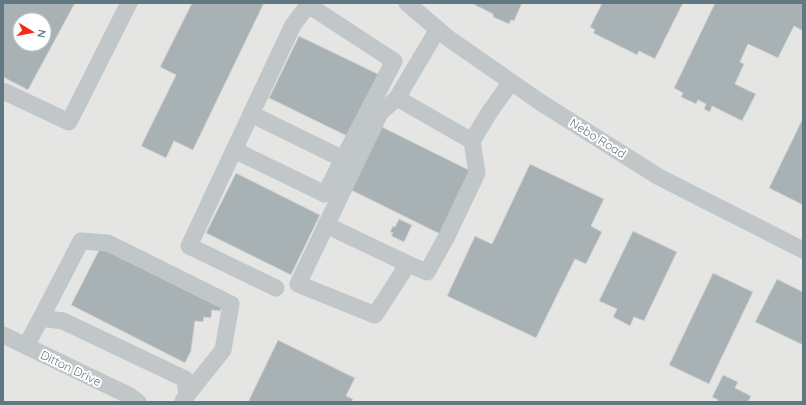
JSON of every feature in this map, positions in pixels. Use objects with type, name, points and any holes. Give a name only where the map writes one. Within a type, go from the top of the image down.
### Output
[{"type":"street","points":[[3,91],[69,122],[129,3]]},
{"type":"street","name":"Nebo Road","points":[[407,3],[448,38],[550,109],[659,177],[803,250]]},
{"type":"street","points":[[234,150],[325,194],[394,61],[308,4],[293,25],[234,150],[189,246],[276,288]]},
{"type":"street","points":[[408,264],[375,315],[298,284],[380,113],[397,98],[438,30]]},
{"type":"street","points":[[326,225],[427,272],[446,238],[477,173],[472,141],[489,113],[511,82]]},
{"type":"street","points":[[397,98],[472,141]]},
{"type":"street","points":[[251,114],[343,160]]},
{"type":"street","points":[[26,346],[81,241],[108,243],[231,304],[224,350],[185,399]]},
{"type":"street","points":[[41,318],[63,321],[185,379],[185,399]]},
{"type":"street","name":"Ditton Drive","points":[[3,335],[130,396],[138,402]]},
{"type":"shaded area","points":[[3,3],[803,3],[803,402],[3,402]]},
{"type":"building","points":[[3,3],[75,3],[52,46],[52,12],[12,12],[12,52],[49,52],[28,90],[3,77]]},
{"type":"building","points":[[192,3],[264,3],[193,150],[174,141],[166,158],[141,146],[176,75],[160,67]]},
{"type":"building","points":[[471,3],[522,3],[514,21],[511,20],[509,24],[493,17],[493,14]]},
{"type":"building","points":[[602,3],[683,3],[655,59],[639,51],[637,55],[593,33],[595,30],[590,27]]},
{"type":"building","points":[[715,3],[803,3],[803,31],[794,26],[778,58],[748,44],[740,62],[744,64],[735,84],[756,94],[742,121],[712,106],[710,112],[704,109],[706,104],[698,100],[696,104],[681,97],[683,93],[674,88]]},
{"type":"building","points":[[299,36],[380,75],[349,137],[269,98]]},
{"type":"building","points":[[803,118],[803,205],[769,188]]},
{"type":"building","points":[[382,127],[471,171],[440,234],[351,190]]},
{"type":"building","points":[[530,164],[604,199],[591,226],[602,232],[586,264],[575,259],[536,338],[447,296],[475,236],[492,244]]},
{"type":"building","points":[[236,173],[320,215],[291,275],[206,233]]},
{"type":"building","points":[[399,219],[412,225],[404,242],[391,236],[393,233],[390,232],[393,226],[395,227]]},
{"type":"building","points":[[633,231],[677,252],[644,321],[634,317],[630,326],[613,317],[617,309],[599,301]]},
{"type":"building","points":[[99,250],[113,250],[224,303],[220,311],[212,310],[211,318],[204,317],[203,322],[195,321],[191,351],[185,363],[71,305]]},
{"type":"building","points":[[713,273],[753,292],[709,384],[669,365]]},
{"type":"building","points":[[777,279],[803,292],[803,345],[755,322]]},
{"type":"building","points":[[278,340],[355,378],[346,396],[353,399],[351,402],[248,402]]},
{"type":"building","points":[[723,375],[738,382],[735,388],[751,396],[748,402],[717,402],[718,400],[712,397]]}]
